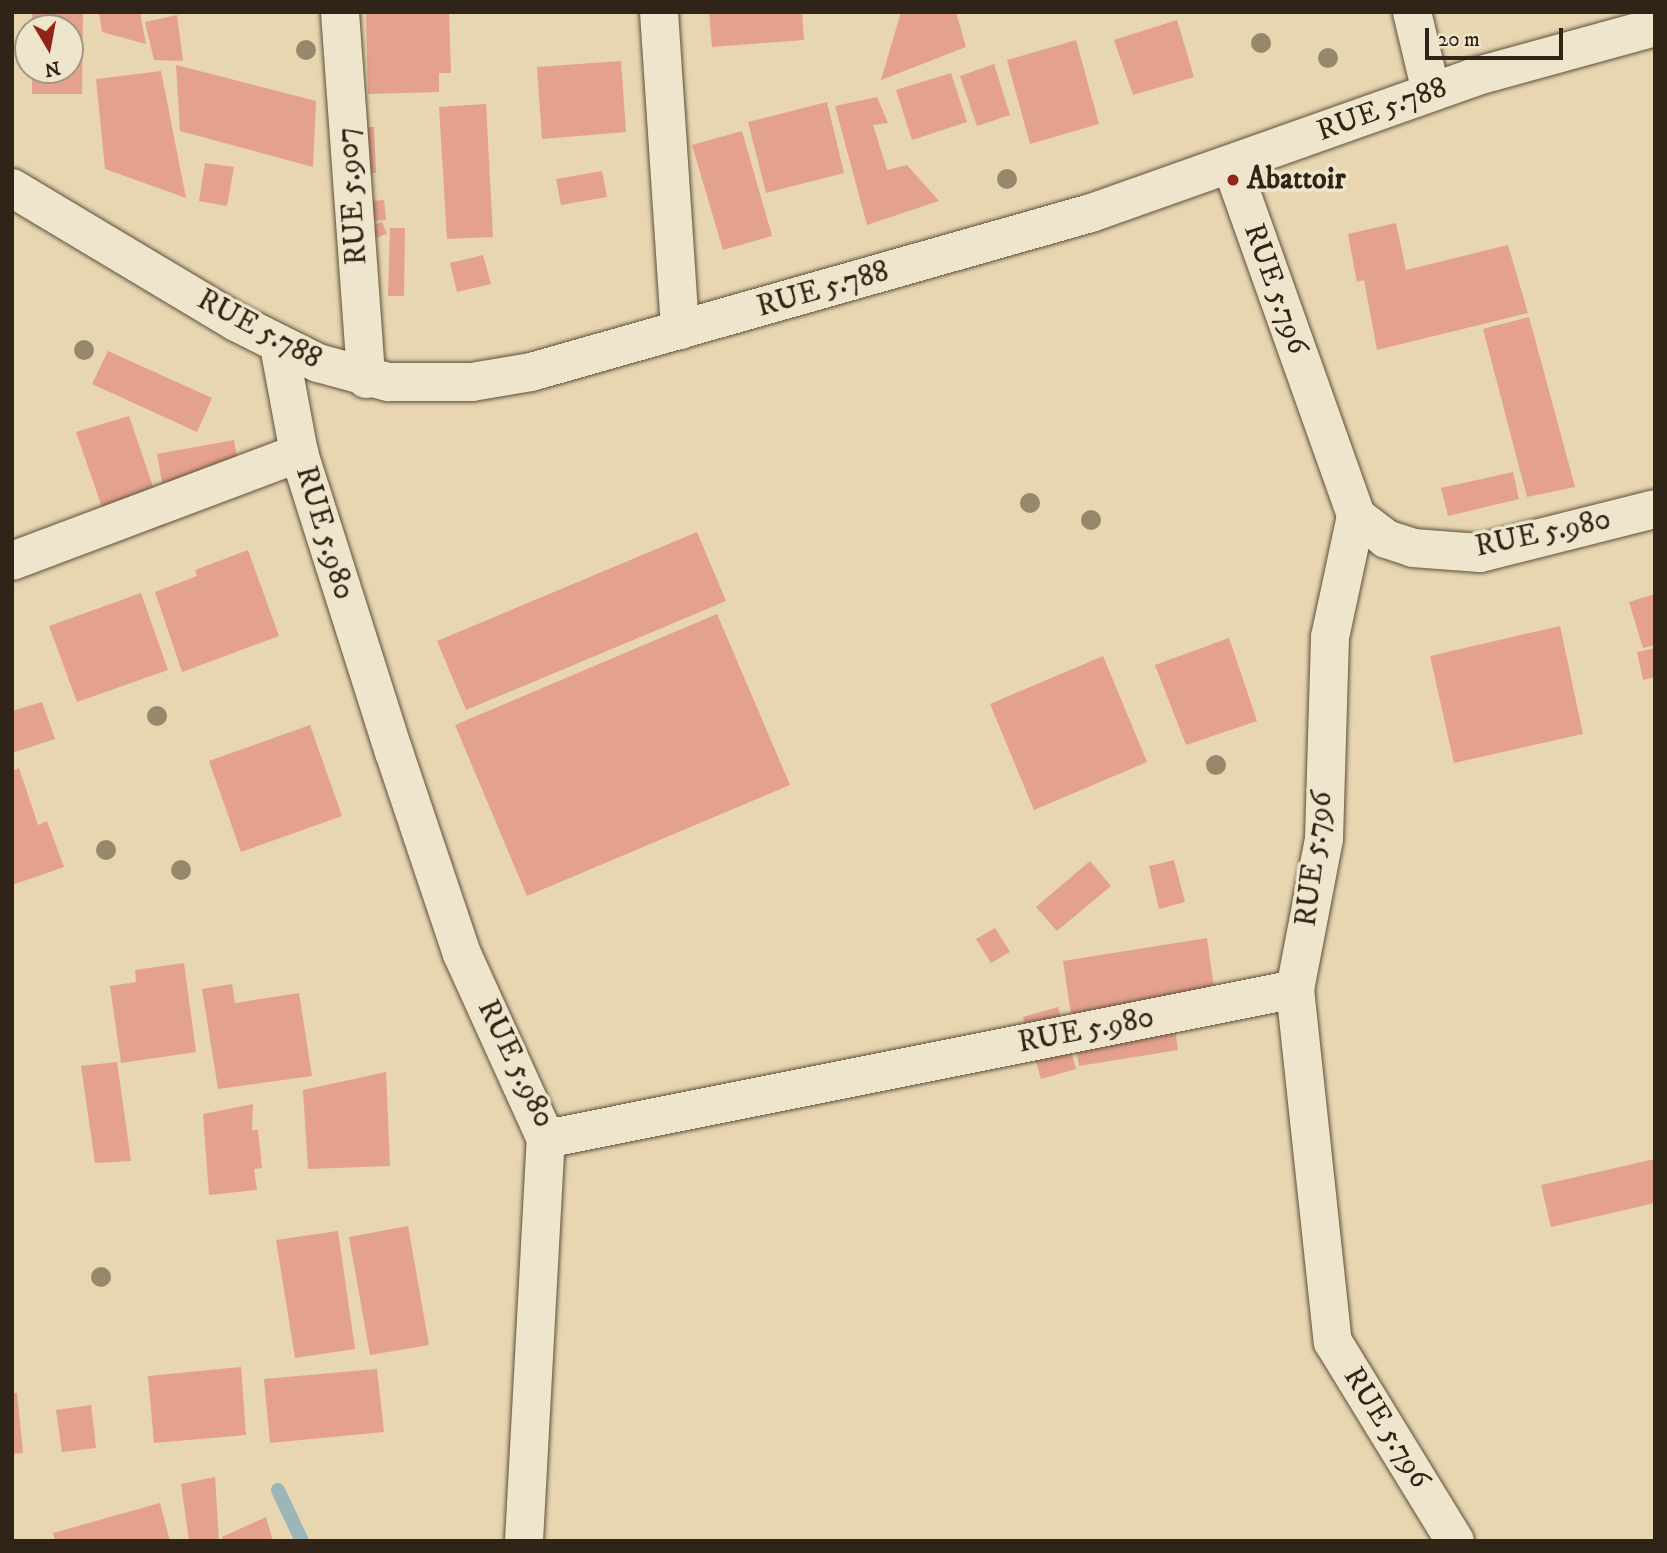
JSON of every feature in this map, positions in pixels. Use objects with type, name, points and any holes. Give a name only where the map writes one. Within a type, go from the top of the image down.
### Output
[{"type":"street","name":"RUE 5.907","points":[[340,12],[366,379]]},
{"type":"street","points":[[659,12],[680,330]]},
{"type":"street","points":[[1412,12],[1431,92]]},
{"type":"street","name":"RUE 5.788","points":[[12,188],[279,346],[366,379],[424,384],[472,382],[531,372],[1079,216],[1431,92],[1655,27]]},
{"type":"street","name":"RUE 5.796","points":[[1231,164],[1356,516],[1330,637],[1324,839],[1295,989],[1333,1342],[1455,1541]]},
{"type":"street","name":"RUE 5.980","points":[[279,346],[299,453],[462,954],[546,1139],[1295,989]]},
{"type":"street","points":[[12,561],[299,453]]},
{"type":"street","name":"RUE 5.980","points":[[1356,516],[1386,539],[1413,548],[1480,552],[1655,509]]},
{"type":"street","points":[[524,1541],[546,1139]]},
{"type":"building","points":[[99,12],[140,12],[146,44],[102,32]]},
{"type":"building","points":[[366,12],[449,12],[451,73],[439,73],[439,92],[368,94]]},
{"type":"building","points":[[709,12],[802,12],[804,40],[712,47]]},
{"type":"building","points":[[901,12],[956,12],[966,47],[881,80]]},
{"type":"building","points":[[32,13],[83,13],[83,14]]},
{"type":"building","points":[[177,15],[183,61],[154,60],[145,22]]},
{"type":"building","points":[[1177,20],[1194,77],[1133,95],[1114,40]]},
{"type":"building","points":[[1076,40],[1099,124],[1030,144],[1007,60]]},
{"type":"building","points":[[621,61],[626,132],[542,139],[537,67]]},
{"type":"building","points":[[994,64],[1010,115],[977,126],[960,76]]},
{"type":"building","points":[[176,65],[316,101],[313,167],[180,131]]},
{"type":"building","points":[[161,71],[186,198],[105,169],[96,79]]},
{"type":"building","points":[[951,73],[967,122],[912,140],[896,90]]},
{"type":"building","points":[[32,84],[82,84],[82,94],[32,94]]},
{"type":"building","points":[[877,97],[888,123],[873,125],[887,170],[907,165],[939,201],[867,225],[835,106]]},
{"type":"building","points":[[827,102],[844,173],[766,193],[748,122]]},
{"type":"building","points":[[486,104],[493,237],[447,239],[439,107]]},
{"type":"building","points":[[374,127],[376,173],[348,174],[346,128]]},
{"type":"building","points":[[742,131],[772,236],[723,250],[692,145]]},
{"type":"building","points":[[205,163],[234,167],[227,206],[199,201]]},
{"type":"building","points":[[602,171],[607,197],[561,205],[556,179]]},
{"type":"building","points":[[384,200],[386,220],[349,223],[348,203]]},
{"type":"building","points":[[382,222],[387,234],[361,243],[357,231]]},
{"type":"building","points":[[1396,223],[1406,270],[1508,245],[1528,313],[1377,350],[1364,280],[1357,282],[1348,234]]},
{"type":"building","points":[[390,228],[405,228],[404,296],[388,296]]},
{"type":"building","points":[[483,255],[491,284],[457,292],[450,263]]},
{"type":"building","points":[[1529,317],[1575,487],[1527,497],[1483,329]]},
{"type":"building","points":[[108,351],[212,398],[197,432],[92,384]]},
{"type":"building","points":[[129,416],[166,525],[114,542],[76,432]]},
{"type":"building","points":[[234,440],[243,492],[166,505],[157,454]]},
{"type":"building","points":[[1513,472],[1519,499],[1448,516],[1441,488]]},
{"type":"building","points":[[697,532],[726,601],[466,710],[437,641]]},
{"type":"building","points":[[248,550],[279,636],[182,672],[155,592],[197,576],[195,570]]},
{"type":"building","points":[[141,593],[168,670],[77,702],[49,626]]},
{"type":"building","points":[[1655,594],[1655,645],[1643,648],[1629,602]]},
{"type":"building","points":[[717,614],[790,785],[527,896],[455,725]]},
{"type":"building","points":[[1560,626],[1583,734],[1454,763],[1430,656]]},
{"type":"building","points":[[1229,638],[1257,721],[1186,745],[1155,665]]},
{"type":"building","points":[[1655,648],[1655,677],[1643,680],[1637,652]]},
{"type":"building","points":[[1103,656],[1147,762],[1034,810],[990,704]]},
{"type":"building","points":[[42,702],[55,739],[12,753],[12,711]]},
{"type":"building","points":[[310,725],[342,816],[241,852],[209,761]]},
{"type":"building","points":[[19,768],[38,825],[47,821],[64,867],[12,885],[12,771]]},
{"type":"building","points":[[1174,860],[1185,902],[1159,909],[1149,866]]},
{"type":"building","points":[[1090,861],[1111,886],[1057,931],[1036,907]]},
{"type":"building","points":[[995,928],[1010,952],[991,963],[976,939]]},
{"type":"building","points":[[1207,938],[1216,1001],[1172,1008],[1178,1050],[1079,1066],[1063,961]]},
{"type":"building","points":[[184,963],[196,1052],[121,1063],[110,986],[136,982],[135,970]]},
{"type":"building","points":[[232,984],[235,1003],[299,993],[312,1076],[218,1089],[202,989]]},
{"type":"building","points":[[1058,1007],[1076,1069],[1041,1079],[1023,1017]]},
{"type":"building","points":[[117,1062],[131,1161],[95,1163],[81,1066]]},
{"type":"building","points":[[386,1072],[390,1166],[308,1169],[303,1090]]},
{"type":"building","points":[[253,1104],[252,1130],[258,1130],[262,1168],[254,1169],[257,1190],[209,1195],[203,1114]]},
{"type":"building","points":[[1655,1159],[1655,1203],[1551,1227],[1541,1185]]},
{"type":"building","points":[[408,1226],[429,1345],[370,1355],[349,1237]]},
{"type":"building","points":[[338,1231],[355,1349],[295,1358],[276,1240]]},
{"type":"building","points":[[241,1367],[246,1435],[154,1443],[148,1376]]},
{"type":"building","points":[[377,1369],[384,1432],[270,1443],[264,1379]]},
{"type":"building","points":[[12,1393],[17,1393],[23,1453],[12,1454]]},
{"type":"building","points":[[91,1405],[96,1448],[62,1452],[56,1410]]},
{"type":"building","points":[[215,1477],[219,1541],[189,1541],[181,1484]]},
{"type":"building","points":[[160,1503],[170,1541],[55,1541],[53,1533]]},
{"type":"building","points":[[266,1517],[273,1541],[222,1541],[222,1537]]},
{"type":"waterway","points":[[278,1490],[302,1541]]},
{"type":"place","name":"Abattoir","points":[[1233,180]]}]
